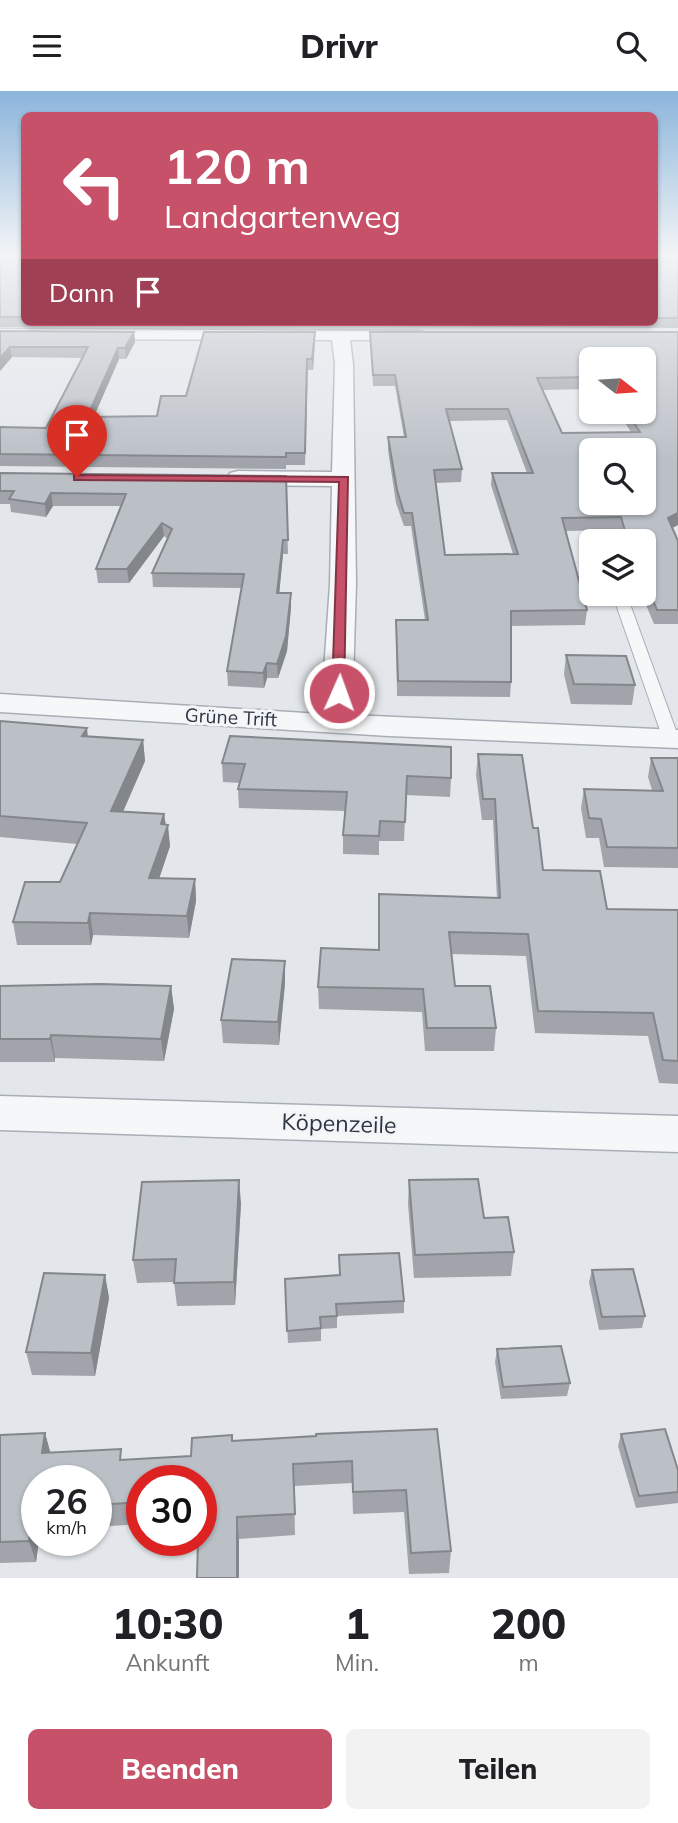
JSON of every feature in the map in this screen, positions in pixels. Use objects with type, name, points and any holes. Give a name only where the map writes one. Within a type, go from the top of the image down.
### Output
[{"type":"street","points":[[0,334],[438,335]]},
{"type":"street","points":[[335,723],[339,702],[344,479],[344,364],[340,335]]},
{"type":"street","points":[[216,478],[344,479]]},
{"type":"street","name":"Grüne Trift","points":[[0,703],[335,723],[675,739]]},
{"type":"street","name":"Köpenzeile","points":[[0,1113],[678,1134]]},
{"type":"lane","name":"Grüne Trift","points":[[624,606],[675,739]]},
{"type":"building","points":[[0,331],[134,332],[125,348],[118,348],[87,417],[157,416],[161,396],[186,396],[204,332],[315,332],[312,359],[307,359],[305,453],[286,453],[286,457],[0,454],[0,427],[46,428],[88,347],[10,347],[0,358]]},
{"type":"building","points":[[370,332],[678,332],[678,513],[668,518],[678,541],[678,610],[657,610],[655,606],[656,529],[624,529],[621,517],[562,518],[579,581],[579,606],[586,606],[587,610],[511,611],[511,682],[398,681],[396,620],[428,620],[412,513],[404,513],[397,490],[388,437],[406,437],[395,375],[373,375]],"holes":[[[446,409],[508,409],[533,473],[492,473],[518,554],[445,555],[434,470],[462,469]]]},
{"type":"building","points":[[0,473],[286,476],[288,540],[283,540],[277,593],[291,593],[286,636],[277,664],[267,663],[263,673],[227,671],[244,574],[152,573],[172,529],[162,523],[127,569],[96,569],[126,494],[51,493],[45,504],[9,499],[14,491],[0,491]]},
{"type":"building","points":[[566,655],[626,656],[635,685],[574,684]]},
{"type":"building","points":[[0,721],[87,728],[82,736],[143,740],[111,811],[164,814],[161,824],[168,825],[149,878],[195,879],[187,916],[90,913],[88,923],[13,922],[25,882],[60,882],[87,823],[0,816]]},
{"type":"building","points":[[230,736],[451,747],[451,778],[407,776],[405,822],[380,821],[379,836],[343,835],[347,792],[238,789],[245,764],[222,763]]},
{"type":"building","points":[[478,754],[522,755],[533,828],[538,828],[543,870],[600,871],[607,909],[678,910],[678,1061],[663,1060],[653,1013],[538,1011],[528,934],[449,932],[455,986],[490,986],[496,1028],[427,1028],[423,989],[318,987],[321,948],[379,950],[379,894],[500,898],[495,799],[483,799]]},
{"type":"building","points":[[651,758],[678,758],[678,848],[607,847],[601,819],[589,818],[584,789],[663,791]]},
{"type":"building","points":[[232,959],[285,961],[278,1022],[221,1020]]},
{"type":"building","points":[[0,986],[171,986],[161,1039],[51,1035],[50,1039],[0,1039]]},
{"type":"building","points":[[478,1179],[484,1218],[508,1217],[514,1252],[415,1255],[409,1180]]},
{"type":"building","points":[[239,1180],[234,1282],[174,1283],[176,1259],[133,1260],[142,1182]]},
{"type":"building","points":[[399,1253],[404,1301],[336,1304],[337,1316],[320,1317],[321,1328],[287,1331],[285,1279],[340,1275],[339,1255]]},
{"type":"building","points":[[633,1269],[645,1316],[602,1317],[592,1270]]},
{"type":"building","points":[[44,1273],[105,1275],[91,1353],[26,1352]]},
{"type":"building","points":[[561,1346],[570,1383],[503,1387],[497,1349]]},
{"type":"building","points":[[437,1429],[451,1551],[411,1553],[406,1490],[353,1492],[352,1461],[293,1464],[295,1514],[237,1517],[237,1578],[197,1578],[198,1556],[217,1556],[217,1465],[126,1465],[126,1503],[112,1504],[112,1465],[21,1465],[21,1541],[0,1542],[0,1435],[45,1433],[42,1453],[121,1449],[120,1460],[191,1456],[192,1438],[232,1435],[232,1441]]},
{"type":"building","points":[[665,1429],[678,1470],[678,1492],[639,1496],[621,1434]]},
{"type":"route","points":[[77,477],[344,479],[339,693]]}]
